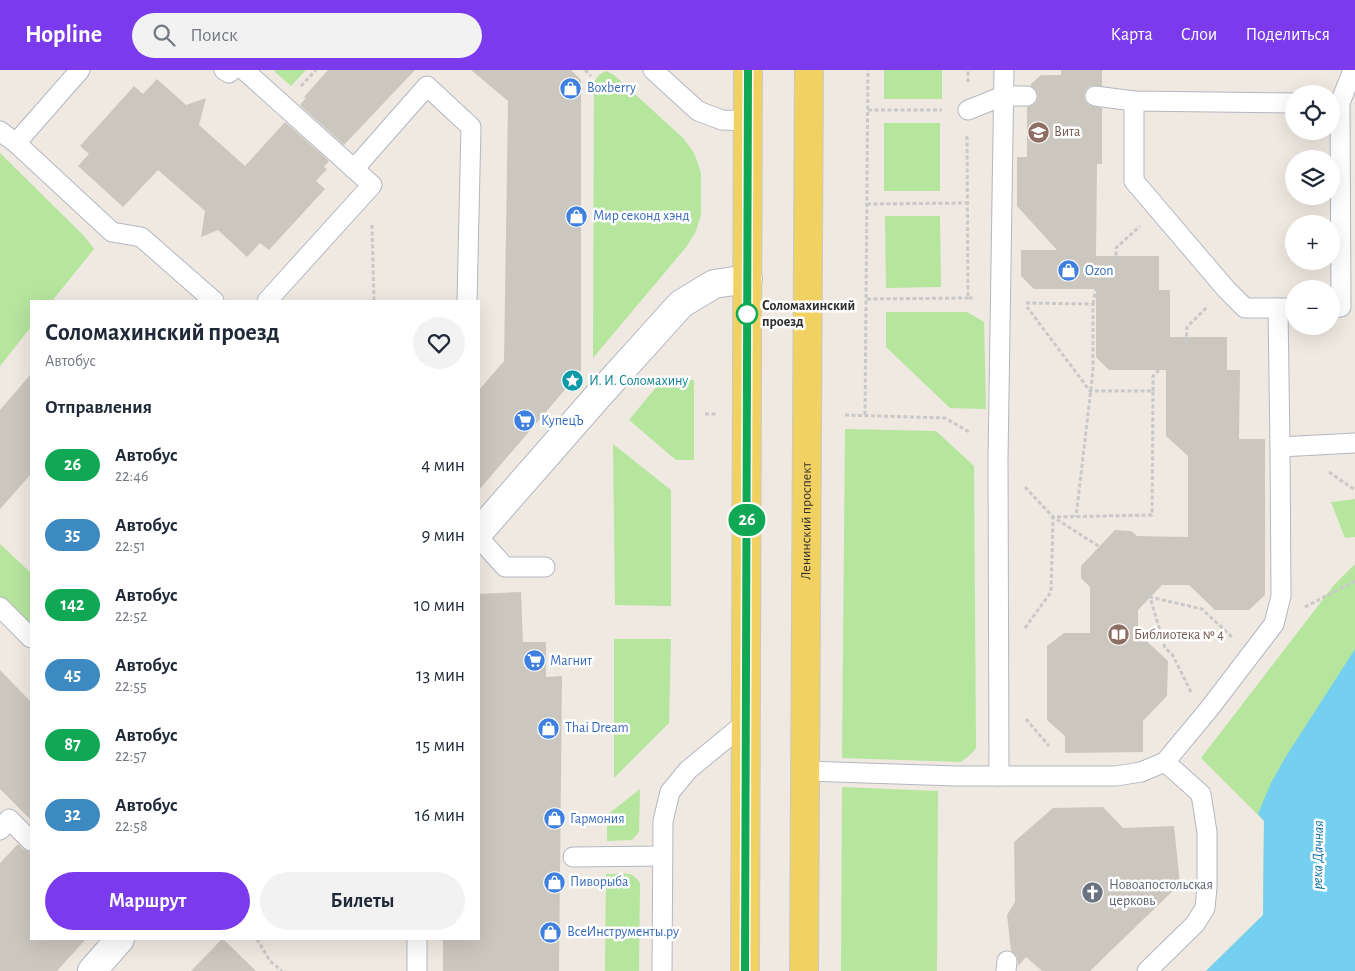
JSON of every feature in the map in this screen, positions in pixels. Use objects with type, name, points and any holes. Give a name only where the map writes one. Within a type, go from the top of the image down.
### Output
[{"type":"main road","points":[[745,971],[748,70]]},
{"type":"main road","name":"Ленинский проспект","points":[[804,971],[809,70]]},
{"type":"street","points":[[480,531],[681,304],[714,284],[748,279]]},
{"type":"street","points":[[92,971],[119,940]]},
{"type":"lane","points":[[16,143],[80,70]]},
{"type":"lane","points":[[224,70],[229,74],[232,70]]},
{"type":"lane","points":[[244,70],[372,185],[268,300]]},
{"type":"lane","points":[[653,70],[698,111],[722,120],[748,121]]},
{"type":"lane","points":[[999,776],[998,459],[1004,70]]},
{"type":"lane","points":[[1340,95],[1353,70]]},
{"type":"lane","points":[[354,169],[428,86],[472,127],[467,300]]},
{"type":"lane","points":[[968,110],[1003,96],[1027,96]]},
{"type":"lane","points":[[1095,96],[1134,101],[1285,103]]},
{"type":"lane","points":[[1134,101],[1134,181],[1226,289],[1245,308],[1285,308]]},
{"type":"lane","points":[[0,131],[16,143],[112,232],[141,237],[213,300]]},
{"type":"lane","points":[[1337,140],[1342,308],[1340,308]]},
{"type":"lane","points":[[805,771],[999,776],[1116,776],[1141,772],[1165,762],[1209,709],[1274,624],[1281,596],[1280,447],[1285,331]]},
{"type":"lane","points":[[1280,447],[1355,443]]},
{"type":"lane","points":[[480,539],[505,567],[545,567]]},
{"type":"lane","points":[[0,607],[30,637]]},
{"type":"lane","points":[[662,971],[663,821],[670,792],[688,770],[745,723]]},
{"type":"lane","points":[[1148,971],[1195,924],[1205,908],[1207,887],[1207,832],[1201,794],[1165,762]]},
{"type":"lane","points":[[0,830],[9,820],[30,840]]},
{"type":"lane","points":[[573,857],[662,856]]},
{"type":"lane","points":[[417,940],[417,971]]},
{"type":"path","points":[[585,70],[591,76]]},
{"type":"path","points":[[845,415],[865,415],[868,70]]},
{"type":"path","points":[[868,110],[968,110],[966,203],[968,298]]},
{"type":"path","points":[[372,185],[374,300]]},
{"type":"path","points":[[867,204],[966,203]]},
{"type":"path","points":[[1116,262],[1116,248],[1158,209]]},
{"type":"path","points":[[1076,517],[1093,371],[1093,304],[1096,288]]},
{"type":"path","points":[[1186,343],[1187,327],[1226,289]]},
{"type":"path","points":[[866,299],[984,298],[1000,303]]},
{"type":"path","points":[[1090,391],[1024,303],[1093,304]]},
{"type":"path","points":[[1025,637],[1025,628],[1051,592],[1054,517],[1152,516],[1154,376],[1161,368],[1166,368]]},
{"type":"path","points":[[1090,391],[1153,391]]},
{"type":"path","points":[[705,414],[720,414]]},
{"type":"path","points":[[1274,624],[1355,581]]},
{"type":"path","points":[[1209,615],[1202,609],[1150,597],[1165,648],[1172,654],[1190,691],[1209,709]]},
{"type":"path","points":[[1026,711],[1026,720],[1049,746]]},
{"type":"path","points":[[258,940],[270,961],[282,971]]},
{"type":"green space","points":[[275,70],[306,70],[291,86]]},
{"type":"green space","points":[[884,70],[942,70],[942,99],[884,99]]},
{"type":"green space","points":[[606,71],[614,75],[683,138],[694,153],[701,173],[701,215],[696,231],[687,246],[593,358],[594,82],[599,75]]},
{"type":"green space","points":[[884,123],[940,123],[940,191],[884,191]]},
{"type":"green space","points":[[0,153],[84,236],[94,249],[53,300],[30,300],[30,328],[0,366]]},
{"type":"green space","points":[[885,216],[940,216],[941,287],[886,288]]},
{"type":"green space","points":[[886,312],[967,312],[984,322],[986,409],[950,408],[886,347]]},
{"type":"green space","points":[[663,379],[694,380],[694,460],[676,460],[629,420]]},
{"type":"green space","points":[[845,429],[936,431],[974,466],[976,748],[961,762],[842,758]]},
{"type":"green space","points":[[613,444],[671,490],[671,606],[615,605]]},
{"type":"green space","points":[[1355,499],[1355,537],[1345,538],[1331,502]]},
{"type":"green space","points":[[0,544],[30,572],[30,624],[0,596]]},
{"type":"green space","points":[[1355,564],[1355,971],[1206,971],[1263,915],[1264,821],[1201,758],[1334,585]]},
{"type":"green space","points":[[614,639],[671,639],[669,723],[614,778]]},
{"type":"green space","points":[[842,787],[938,791],[937,971],[841,971]]},
{"type":"green space","points":[[640,789],[639,832],[632,840],[607,841],[607,815]]},
{"type":"green space","points":[[606,874],[629,874],[640,883],[639,971],[605,971]]},
{"type":"water","name":"река Дачная","points":[[1355,649],[1355,971],[1206,971],[1263,915],[1264,821],[1258,814],[1271,783],[1285,758]]},
{"type":"building","points":[[328,70],[415,70],[344,145],[300,105],[306,98],[304,97]]},
{"type":"building","points":[[471,70],[571,70],[581,80],[581,371],[480,489],[480,389],[504,361],[508,101]]},
{"type":"building","points":[[1061,70],[1102,70],[1102,86],[1090,86],[1084,95],[1085,101],[1089,105],[1102,108],[1102,164],[1097,164],[1096,256],[1159,256],[1159,290],[1170,290],[1170,337],[1227,337],[1227,370],[1240,370],[1239,439],[1265,439],[1265,595],[1249,610],[1215,610],[1189,585],[1162,585],[1138,610],[1138,633],[1168,661],[1167,696],[1143,721],[1143,752],[1065,753],[1065,736],[1047,720],[1047,646],[1064,633],[1090,633],[1090,587],[1081,578],[1081,566],[1115,530],[1131,531],[1137,536],[1188,537],[1188,456],[1166,436],[1166,370],[1109,370],[1096,357],[1096,290],[1034,289],[1021,276],[1021,250],[1057,250],[1017,206],[1017,157],[1027,157],[1027,107],[1036,102],[1038,96],[1036,90],[1030,85],[1041,75],[1061,75]]},
{"type":"building","points":[[157,79],[186,105],[206,98],[199,125],[245,166],[285,122],[329,161],[324,167],[327,169],[316,181],[325,189],[269,250],[260,243],[247,257],[218,230],[201,237],[205,211],[158,170],[123,207],[78,166],[89,154],[80,146],[134,86],[143,94]]},
{"type":"building","points":[[30,375],[30,475],[0,509],[0,410]]},
{"type":"building","points":[[521,592],[523,642],[546,642],[546,677],[562,676],[559,971],[443,971],[443,940],[480,940],[480,594]]},
{"type":"building","points":[[0,670],[30,701],[30,819],[0,789]]},
{"type":"building","name":"Новоапостольская церковь","points":[[1103,807],[1123,828],[1174,826],[1180,884],[1090,971],[1042,971],[1026,957],[1018,966],[1017,956],[1011,951],[1007,915],[1015,902],[1014,842],[1053,808]]},
{"type":"building","points":[[18,844],[23,849],[30,852],[30,940],[85,940],[57,971],[0,971],[0,863]]},
{"type":"building","points":[[221,940],[224,940],[256,971],[191,971]]},
{"type":"bus line","name":"26","points":[[745,971],[748,70]]},
{"type":"place","name":"Boxberry","points":[[571,88]]},
{"type":"place","name":"Вита","points":[[1038,132]]},
{"type":"place","name":"Мир секонд хэнд","points":[[577,216]]},
{"type":"place","name":"Ozon","points":[[1069,271]]},
{"type":"place","name":"Соломахинский проезд","points":[[747,314]]},
{"type":"place","name":"И. И. Соломахину","points":[[573,381]]},
{"type":"place","name":"КупецЪ","points":[[525,421]]},
{"type":"place","name":"Библиотека № 4","points":[[1118,635]]},
{"type":"place","name":"Магнит","points":[[534,661]]},
{"type":"place","name":"Thai Dream","points":[[549,728]]},
{"type":"place","name":"Гармония","points":[[554,819]]},
{"type":"place","name":"Пиворыба","points":[[554,882]]},
{"type":"place","name":"Новоапостольская церковь","points":[[1093,893]]},
{"type":"place","name":"ВсеИнструменты.ру","points":[[551,932]]}]
